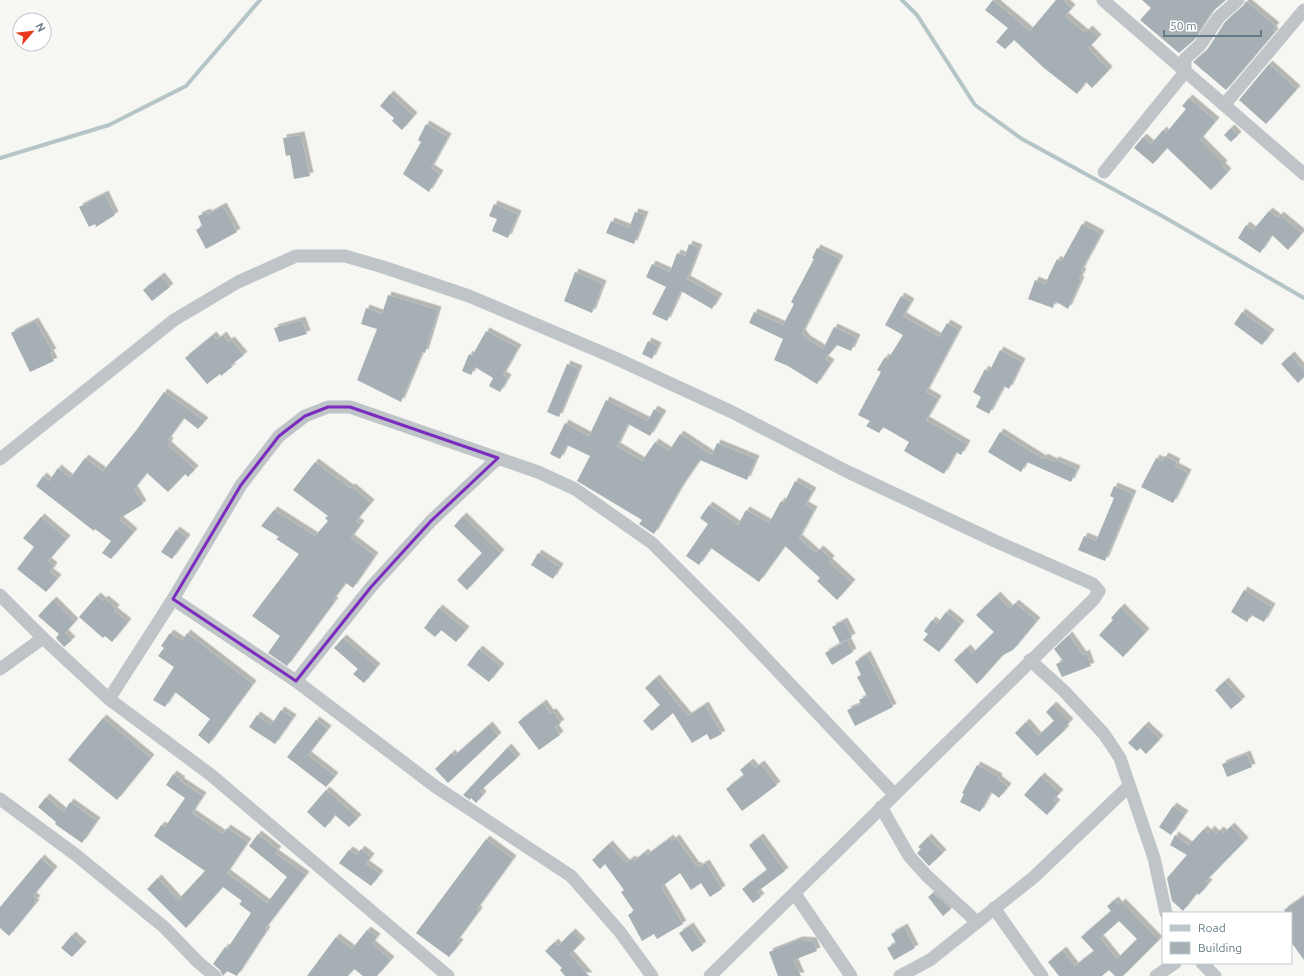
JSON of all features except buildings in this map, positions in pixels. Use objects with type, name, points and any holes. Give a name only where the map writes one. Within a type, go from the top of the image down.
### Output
[{"type":"street","points":[[1103,0],[1143,33],[1185,72],[1304,174]]},
{"type":"street","points":[[1104,172],[1185,72],[1185,60],[1200,45],[1219,17],[1238,0]]},
{"type":"street","points":[[1224,105],[1304,10]]},
{"type":"street","points":[[0,459],[174,320],[238,282],[296,256],[345,256],[469,296],[614,358],[732,412],[860,478],[995,541],[1093,584],[1098,591],[1094,599],[1030,660],[795,894],[710,976]]},
{"type":"street","points":[[109,698],[173,599],[241,485],[279,436],[305,416],[328,407],[350,407],[538,472],[575,489],[652,543],[738,630],[894,794]]},
{"type":"street","points":[[296,681],[371,587],[431,521],[498,458]]},
{"type":"street","points":[[0,594],[43,638],[109,698],[211,775],[448,976]]},
{"type":"street","points":[[173,599],[296,681],[436,787],[572,876],[620,932],[652,976]]},
{"type":"street","points":[[0,669],[43,638]]},
{"type":"street","points":[[1030,660],[1064,691],[1104,734],[1120,758],[1154,858],[1166,912]]},
{"type":"street","points":[[900,976],[930,960],[1034,877],[1129,786]]},
{"type":"street","points":[[0,799],[76,855],[164,927],[199,964],[214,976]]},
{"type":"street","points":[[881,807],[909,856],[927,876],[977,922]]},
{"type":"street","points":[[795,894],[851,976]]},
{"type":"street","points":[[994,908],[1042,976]]},
{"type":"street","points":[[1156,976],[1174,964]]},
{"type":"street","points":[[1203,964],[1215,976]]},
{"type":"highlighted area","points":[[328,407],[350,407],[498,458],[431,521],[371,587],[296,681],[173,599],[241,485],[279,436],[305,416]]},
{"type":"waterway","points":[[0,158],[109,125],[186,86],[260,0]]},
{"type":"waterway","points":[[902,0],[917,15],[975,105],[1022,139],[1164,217],[1304,298]]}]
